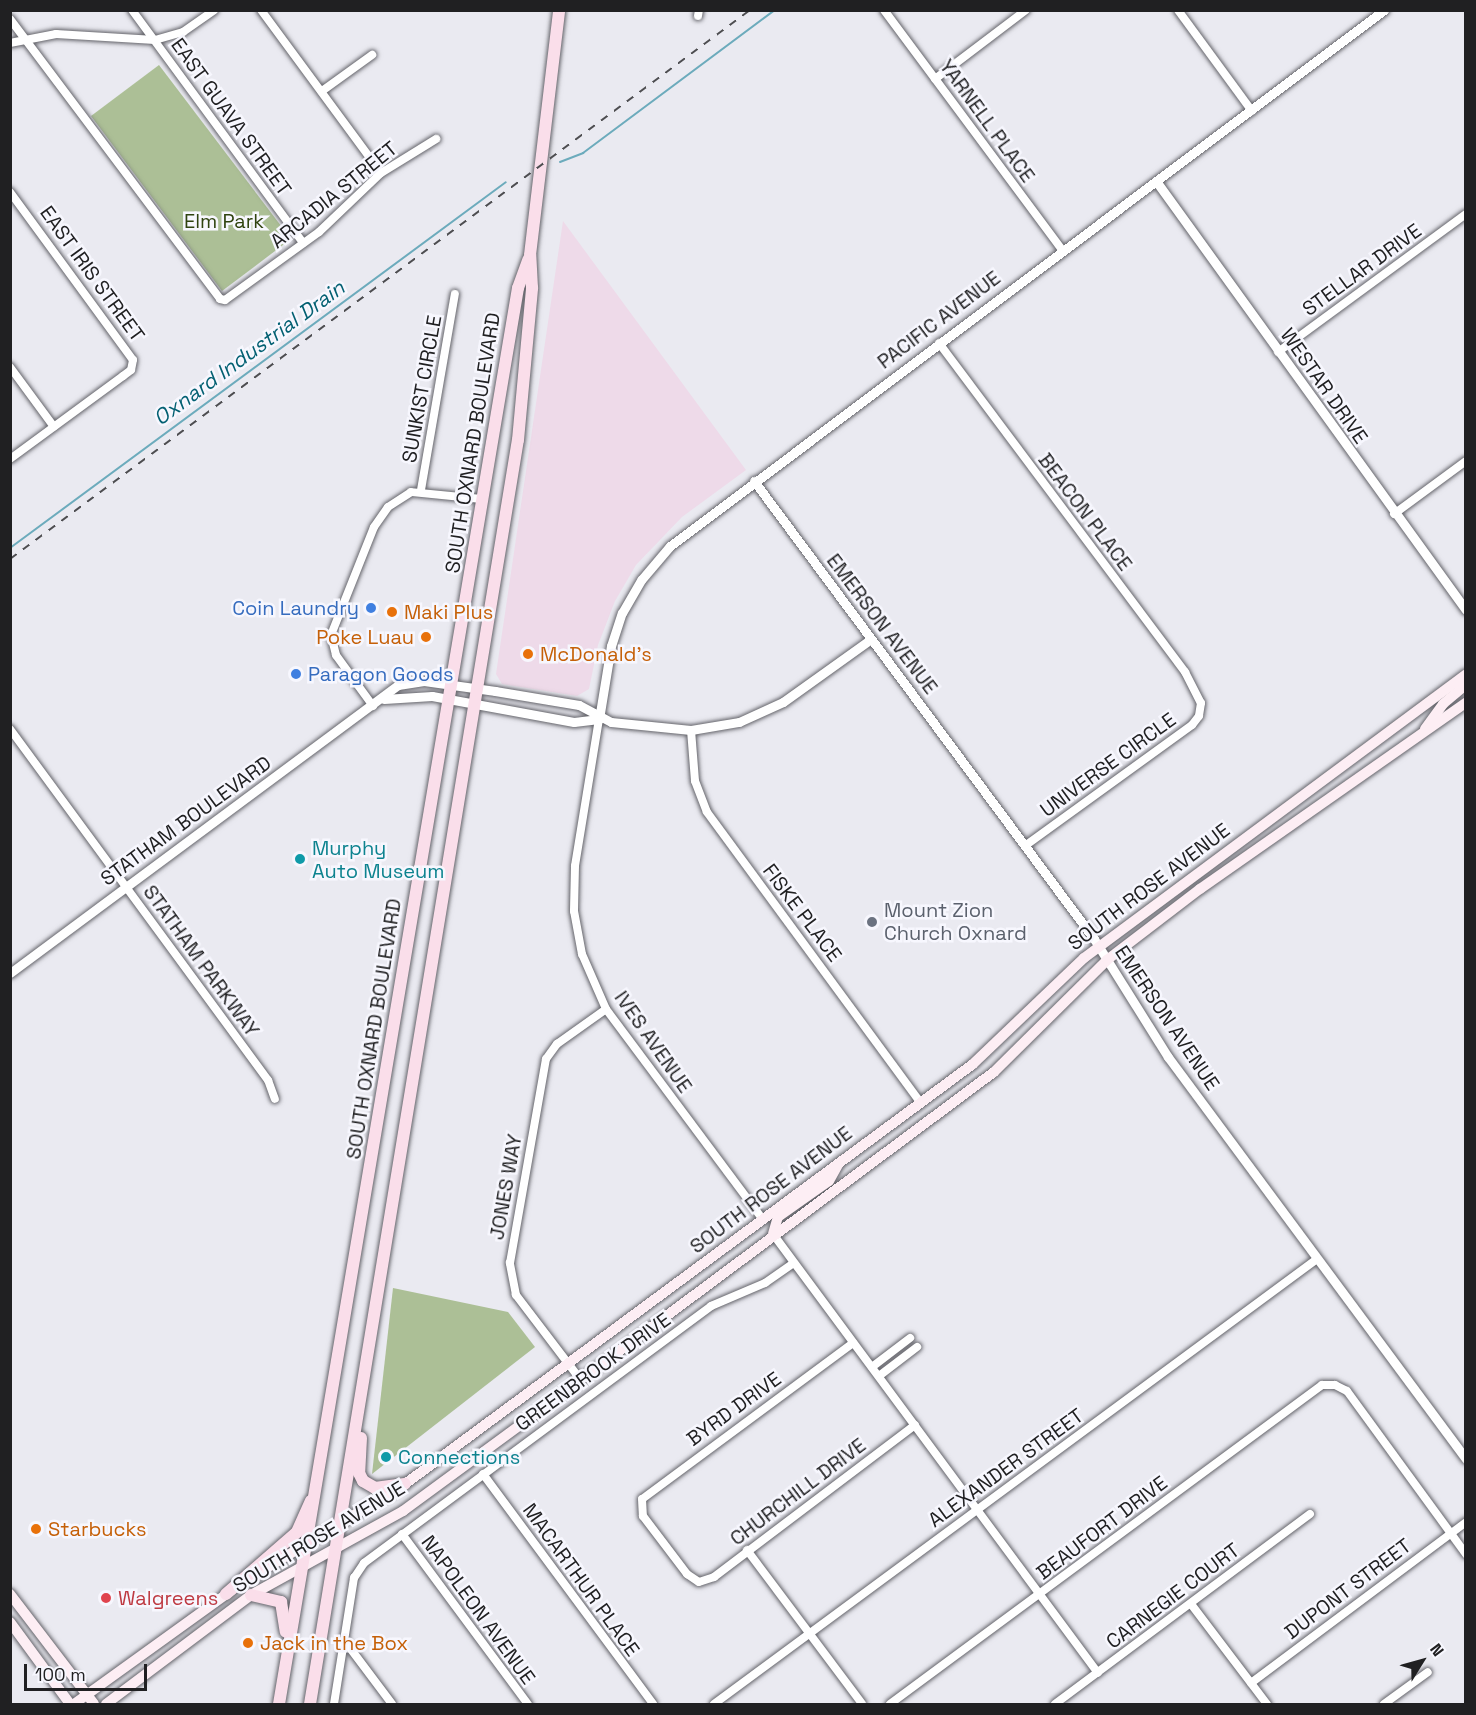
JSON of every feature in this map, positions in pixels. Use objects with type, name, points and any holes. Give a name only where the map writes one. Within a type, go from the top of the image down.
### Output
[{"type":"main road","name":"SOUTH OXNARD BOULEVARD","points":[[310,1704],[337,1526],[363,1396],[479,689],[522,402],[532,288],[530,255],[559,10]]},
{"type":"main road","name":"SOUTH OXNARD BOULEVARD","points":[[279,1704],[309,1543],[519,288],[530,255]]},
{"type":"main road","name":"SOUTH ROSE AVENUE","points":[[72,1704],[90,1700],[226,1594],[405,1484],[567,1362],[763,1220],[995,1047],[1055,984],[1099,948],[1466,674]]},
{"type":"main road","points":[[1420,736],[1443,704],[1466,685]]},
{"type":"main road","name":"SOUTH ROSE AVENUE","points":[[105,1704],[251,1596],[333,1552],[403,1510],[1004,1063],[1107,960],[1200,890],[1466,703]]},
{"type":"main road","points":[[773,1234],[778,1217],[829,1181],[841,1160]]},
{"type":"main road","points":[[363,1396],[359,1473],[363,1481],[375,1488],[405,1484]]},
{"type":"main road","points":[[226,1594],[297,1532],[320,1477]]},
{"type":"main road","points":[[10,1594],[90,1700]]},
{"type":"main road","points":[[251,1596],[276,1599],[284,1606],[285,1668]]},
{"type":"main road","points":[[10,1622],[72,1704]]},
{"type":"street","name":"EAST GUAVA STREET","points":[[132,10],[303,243]]},
{"type":"street","points":[[10,43],[56,34],[155,40],[183,32],[214,10]]},
{"type":"street","points":[[261,10],[381,173]]},
{"type":"street","name":"YARNELL PLACE","points":[[884,10],[1063,251]]},
{"type":"street","points":[[935,79],[1026,10]]},
{"type":"street","points":[[1178,10],[1252,111]]},
{"type":"street","name":"PACIFIC AVENUE","points":[[599,719],[614,635],[642,579],[677,540],[1384,10]]},
{"type":"street","points":[[10,19],[25,39]]},
{"type":"street","name":"ARCADIA STREET","points":[[25,39],[211,292],[225,300],[303,243],[381,173],[436,139]]},
{"type":"street","points":[[321,91],[372,55]]},
{"type":"street","name":"WESTAR DRIVE","points":[[1156,181],[1394,514],[1466,610]]},
{"type":"street","name":"EAST IRIS STREET","points":[[10,192],[131,354],[133,365],[123,376],[54,427]]},
{"type":"street","name":"STELLAR DRIVE","points":[[1278,352],[1466,214]]},
{"type":"street","name":"SUNKIST CIRCLE","points":[[421,490],[455,294]]},
{"type":"street","name":"BEACON PLACE","points":[[939,343],[1185,672],[1201,703]]},
{"type":"street","points":[[10,367],[54,427],[10,459]]},
{"type":"street","points":[[1394,514],[1466,461]]},
{"type":"street","name":"EMERSON AVENUE","points":[[754,481],[1099,948],[1168,1057],[1466,1459]]},
{"type":"street","name":"SUNKIST CIRCLE","points":[[373,706],[336,655],[331,635],[374,527],[400,497],[421,490],[483,499]]},
{"type":"street","name":"STATHAM BOULEVARD","points":[[384,699],[423,696],[574,722],[599,719],[691,730],[739,722],[783,702],[871,639]]},
{"type":"street","name":"STATHAM BOULEVARD","points":[[10,973],[384,699],[398,685],[413,682],[452,686],[579,705],[599,719]]},
{"type":"street","name":"UNIVERSE CIRCLE","points":[[1025,846],[1191,724],[1199,716],[1201,703]]},
{"type":"street","name":"IVES AVENUE","points":[[599,719],[573,889],[582,954],[606,1009],[763,1220]]},
{"type":"street","name":"STATHAM PARKWAY","points":[[10,729],[268,1080],[275,1099]]},
{"type":"street","name":"FISKE PLACE","points":[[691,730],[695,781],[706,813],[921,1103]]},
{"type":"street","name":"JONES WAY","points":[[580,1379],[516,1294],[510,1263],[546,1059],[557,1044],[606,1009]]},
{"type":"street","points":[[773,1234],[1098,1673]]},
{"type":"street","name":"ALEXANDER STREET","points":[[714,1704],[1317,1258]]},
{"type":"street","name":"GREENBROOK DRIVE","points":[[334,1704],[356,1573],[402,1534],[711,1306],[765,1283],[794,1263]]},
{"type":"street","points":[[872,1367],[910,1338]]},
{"type":"street","name":"BYRD DRIVE","points":[[699,1582],[687,1574],[643,1516],[640,1506],[647,1493],[853,1343]]},
{"type":"street","points":[[879,1376],[917,1347]]},
{"type":"street","name":"BEAUFORT DRIVE","points":[[890,1704],[1317,1387],[1335,1385],[1347,1391],[1450,1534]]},
{"type":"street","name":"CHURCHILL DRIVE","points":[[699,1582],[714,1577],[915,1425]]},
{"type":"street","name":"MACARTHUR PLACE","points":[[483,1474],[653,1704]]},
{"type":"street","name":"CARNEGIE COURT","points":[[1055,1704],[1310,1514]]},
{"type":"street","name":"DUPONT STREET","points":[[1251,1683],[1466,1522]]},
{"type":"street","name":"NAPOLEON AVENUE","points":[[402,1534],[528,1704]]},
{"type":"street","points":[[1450,1534],[1466,1554]]},
{"type":"street","points":[[747,1550],[862,1704]]},
{"type":"street","points":[[1191,1604],[1267,1704]]},
{"type":"street","points":[[344,1640],[392,1704]]},
{"type":"street","points":[[1384,1704],[1428,1672]]},
{"type":"shaded area","points":[[563,221],[746,470],[682,517],[636,565],[615,601],[598,645],[589,689],[577,696],[502,684],[496,674]]},
{"type":"green space","name":"Elm Park","points":[[159,65],[291,239],[222,291],[91,116]]},
{"type":"green space","points":[[393,1288],[508,1312],[535,1347],[372,1474]]},
{"type":"waterway","name":"Oxnard Industrial Drain","points":[[560,162],[583,153],[775,10]]},
{"type":"waterway","name":"Oxnard Industrial Drain","points":[[10,548],[506,182]]},
{"type":"railway","points":[[10,559],[750,10]]},
{"type":"place","name":"Coin Laundry","points":[[371,608]]},
{"type":"place","name":"Maki Plus","points":[[392,612]]},
{"type":"place","name":"Poke Luau","points":[[426,637]]},
{"type":"place","name":"McDonald's","points":[[528,654]]},
{"type":"place","name":"Paragon Goods","points":[[296,674]]},
{"type":"place","name":"Murphy Auto Museum","points":[[300,859]]},
{"type":"place","name":"Mount Zion Church Oxnard","points":[[872,922]]},
{"type":"place","name":"Connections","points":[[386,1457]]},
{"type":"place","name":"Starbucks","points":[[36,1529]]},
{"type":"place","name":"Walgreens","points":[[106,1598]]},
{"type":"place","name":"Jack in the Box","points":[[248,1643]]}]
